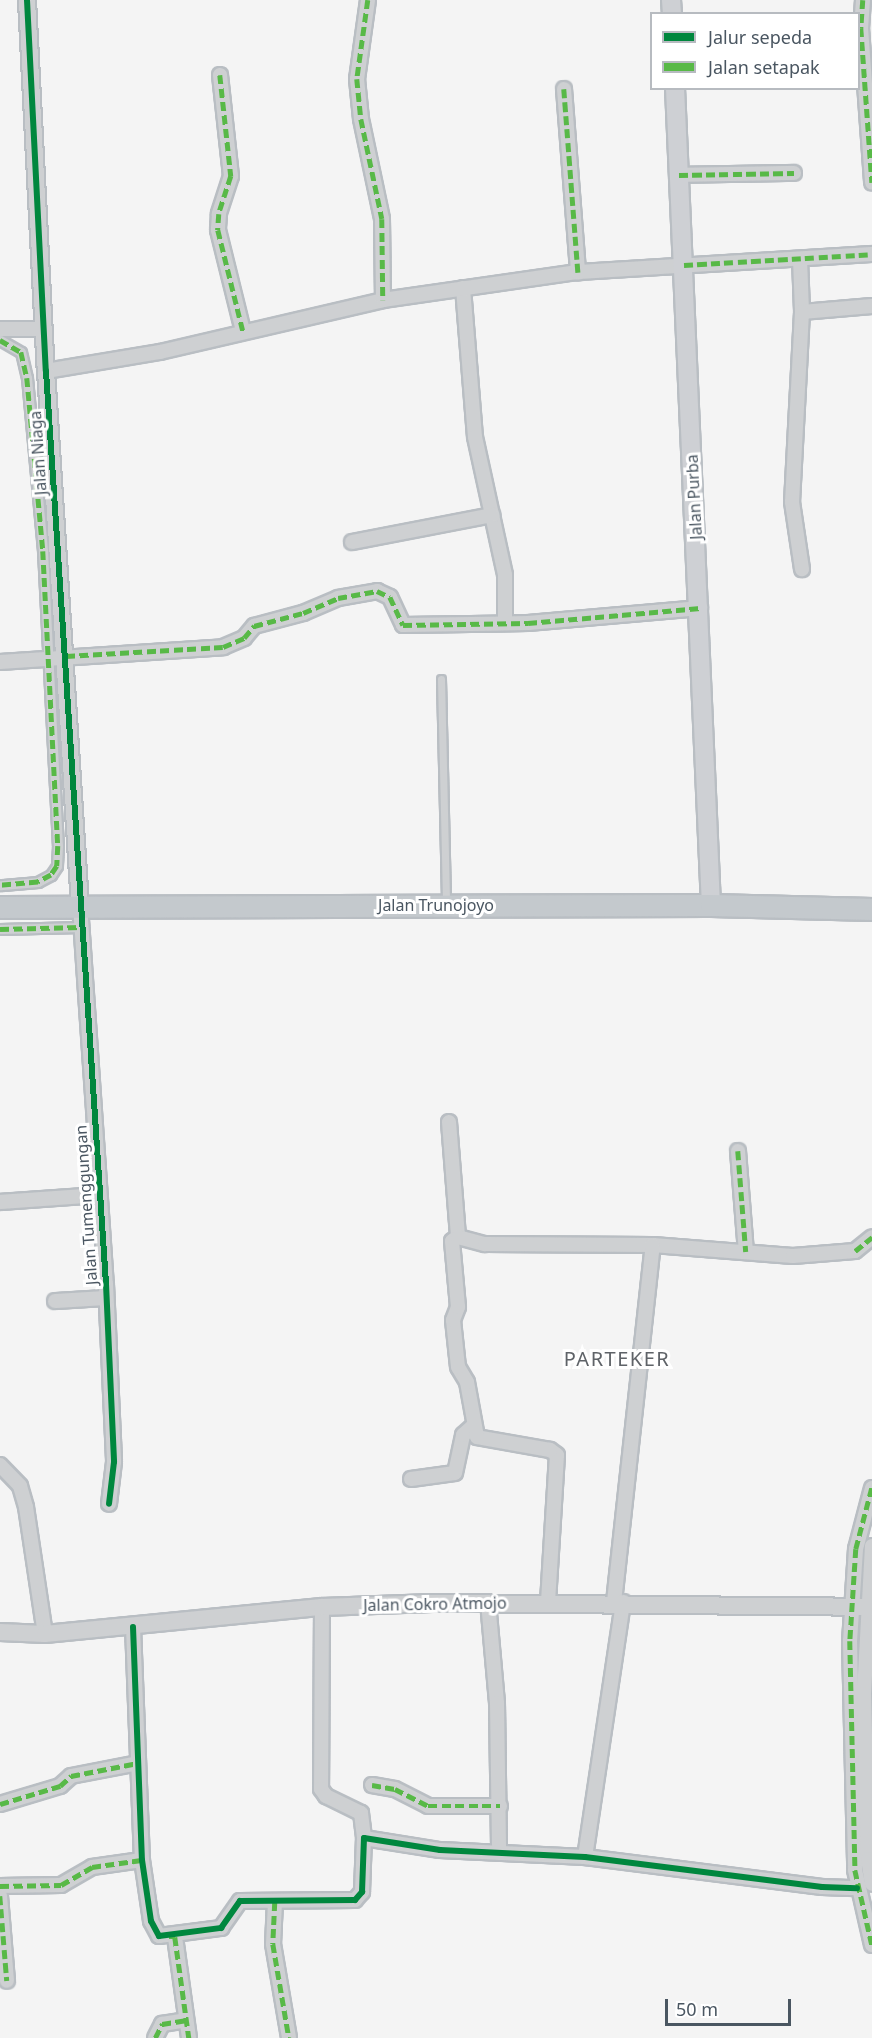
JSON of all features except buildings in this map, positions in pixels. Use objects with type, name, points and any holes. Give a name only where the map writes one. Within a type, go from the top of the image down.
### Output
[{"type":"highway","name":"Jalan Trunojoyo","points":[[0,907],[80,904],[711,905],[872,909]]},
{"type":"main road","name":"Jalan Purba","points":[[675,90],[700,608],[711,905]]},
{"type":"street","name":"Jalan Niaga","points":[[27,0],[45,371],[66,656],[80,904]]},
{"type":"street","points":[[368,0],[357,79],[361,118],[382,219],[383,300]]},
{"type":"street","points":[[863,0],[861,28],[872,183]]},
{"type":"street","points":[[220,75],[231,176],[219,214],[218,230],[243,331]]},
{"type":"street","points":[[564,89],[578,272]]},
{"type":"street","points":[[679,176],[794,173]]},
{"type":"street","points":[[45,371],[160,352],[383,300],[463,288],[578,272],[872,254]]},
{"type":"street","points":[[800,259],[802,312],[792,502],[802,569]]},
{"type":"street","points":[[463,288],[475,437],[505,574],[505,622]]},
{"type":"street","points":[[802,312],[872,306]]},
{"type":"street","points":[[0,329],[44,329]]},
{"type":"street","points":[[0,340],[21,352],[27,378],[48,657],[57,866],[51,876],[38,882],[0,885]]},
{"type":"street","points":[[352,542],[492,515]]},
{"type":"street","points":[[0,662],[223,647],[244,638],[254,626],[303,613],[339,598],[377,591],[390,597],[404,625],[505,622],[700,608]]},
{"type":"street","name":"Jalan Tumenggungan","points":[[80,904],[106,1298],[114,1462],[109,1504]]},
{"type":"street","points":[[0,929],[81,927]]},
{"type":"street","points":[[449,1122],[458,1238],[451,1245],[458,1307],[453,1320],[458,1367],[466,1382],[479,1439],[550,1450],[557,1455],[548,1602]]},
{"type":"street","points":[[738,1151],[746,1252]]},
{"type":"street","points":[[0,1202],[99,1195]]},
{"type":"street","points":[[458,1238],[508,1245],[653,1245],[793,1256],[855,1251],[872,1237]]},
{"type":"street","points":[[585,1857],[618,1602],[653,1245]]},
{"type":"street","points":[[55,1301],[106,1298]]},
{"type":"street","points":[[411,1479],[455,1473],[464,1435],[474,1425]]},
{"type":"street","points":[[0,1465],[20,1486],[26,1507],[45,1634]]},
{"type":"street","points":[[872,1488],[861,1518],[858,1694],[861,1831],[857,1888],[872,1945]]},
{"type":"street","points":[[861,1607],[872,1546]]},
{"type":"street","points":[[488,1602],[496,1692],[500,1806],[499,1853]]},
{"type":"street","name":"Jalan Cokro Atmojo","points":[[0,1632],[45,1634],[322,1607],[488,1602],[861,1607]]},
{"type":"street","points":[[133,1627],[142,1860],[154,1931],[159,1936],[175,1937],[221,1928],[240,1901],[340,1903],[360,1896],[364,1838],[361,1813],[326,1796],[321,1789],[322,1607]]},
{"type":"street","points":[[0,1804],[60,1786],[71,1776],[138,1763]]},
{"type":"street","points":[[372,1785],[395,1789],[428,1806],[500,1806]]},
{"type":"street","points":[[861,1831],[872,1884]]},
{"type":"street","points":[[364,1838],[440,1850],[585,1857],[822,1887],[857,1888]]},
{"type":"street","points":[[0,1886],[61,1885],[92,1867],[142,1860]]},
{"type":"street","points":[[0,1896],[7,1981]]},
{"type":"street","points":[[275,1902],[273,1944],[289,2038]]},
{"type":"street","points":[[175,1937],[189,2038]]},
{"type":"street","points":[[155,2038],[162,2024],[186,2020]]},
{"type":"lane","points":[[441,679],[446,905]]},
{"type":"marked path","points":[[368,0],[357,79],[361,119],[382,219],[383,300]]},
{"type":"marked path","points":[[863,0],[861,28],[872,183]]},
{"type":"marked path","points":[[220,75],[231,176],[219,214],[218,230],[243,331]]},
{"type":"marked path","points":[[564,89],[578,272]]},
{"type":"marked path","points":[[679,175],[794,173]]},
{"type":"marked path","points":[[684,265],[872,254]]},
{"type":"marked path","points":[[0,340],[21,352],[27,378],[43,551],[58,846],[57,866],[51,875],[38,882],[0,885]]},
{"type":"marked path","points":[[66,656],[223,647],[244,638],[254,626],[303,613],[338,598],[377,591],[390,597],[403,625],[528,623],[700,608]]},
{"type":"marked path","points":[[0,929],[81,927]]},
{"type":"marked path","points":[[738,1151],[746,1252]]},
{"type":"marked path","points":[[855,1251],[872,1237]]},
{"type":"marked path","points":[[872,1488],[856,1549],[850,1641],[855,1870],[872,1945]]},
{"type":"marked path","points":[[0,1804],[60,1786],[71,1776],[138,1763]]},
{"type":"marked path","points":[[372,1785],[395,1789],[428,1806],[500,1806]]},
{"type":"marked path","points":[[0,1886],[61,1885],[92,1867],[142,1860]]},
{"type":"marked path","points":[[0,1896],[7,1981]]},
{"type":"marked path","points":[[275,1902],[273,1944],[289,2038]]},
{"type":"marked path","points":[[169,1937],[175,1937],[189,2038]]},
{"type":"marked path","points":[[155,2038],[162,2024],[186,2020]]},
{"type":"cycle path","points":[[27,0],[46,371],[106,1284],[114,1462],[109,1504]]},
{"type":"cycle path","points":[[133,1627],[142,1860],[151,1921],[159,1936],[221,1928],[240,1901],[355,1900],[362,1892],[364,1838],[440,1850],[585,1857],[822,1887],[857,1888]]},
{"type":"district","name":"PARTEKER","points":[[617,1358]]}]
